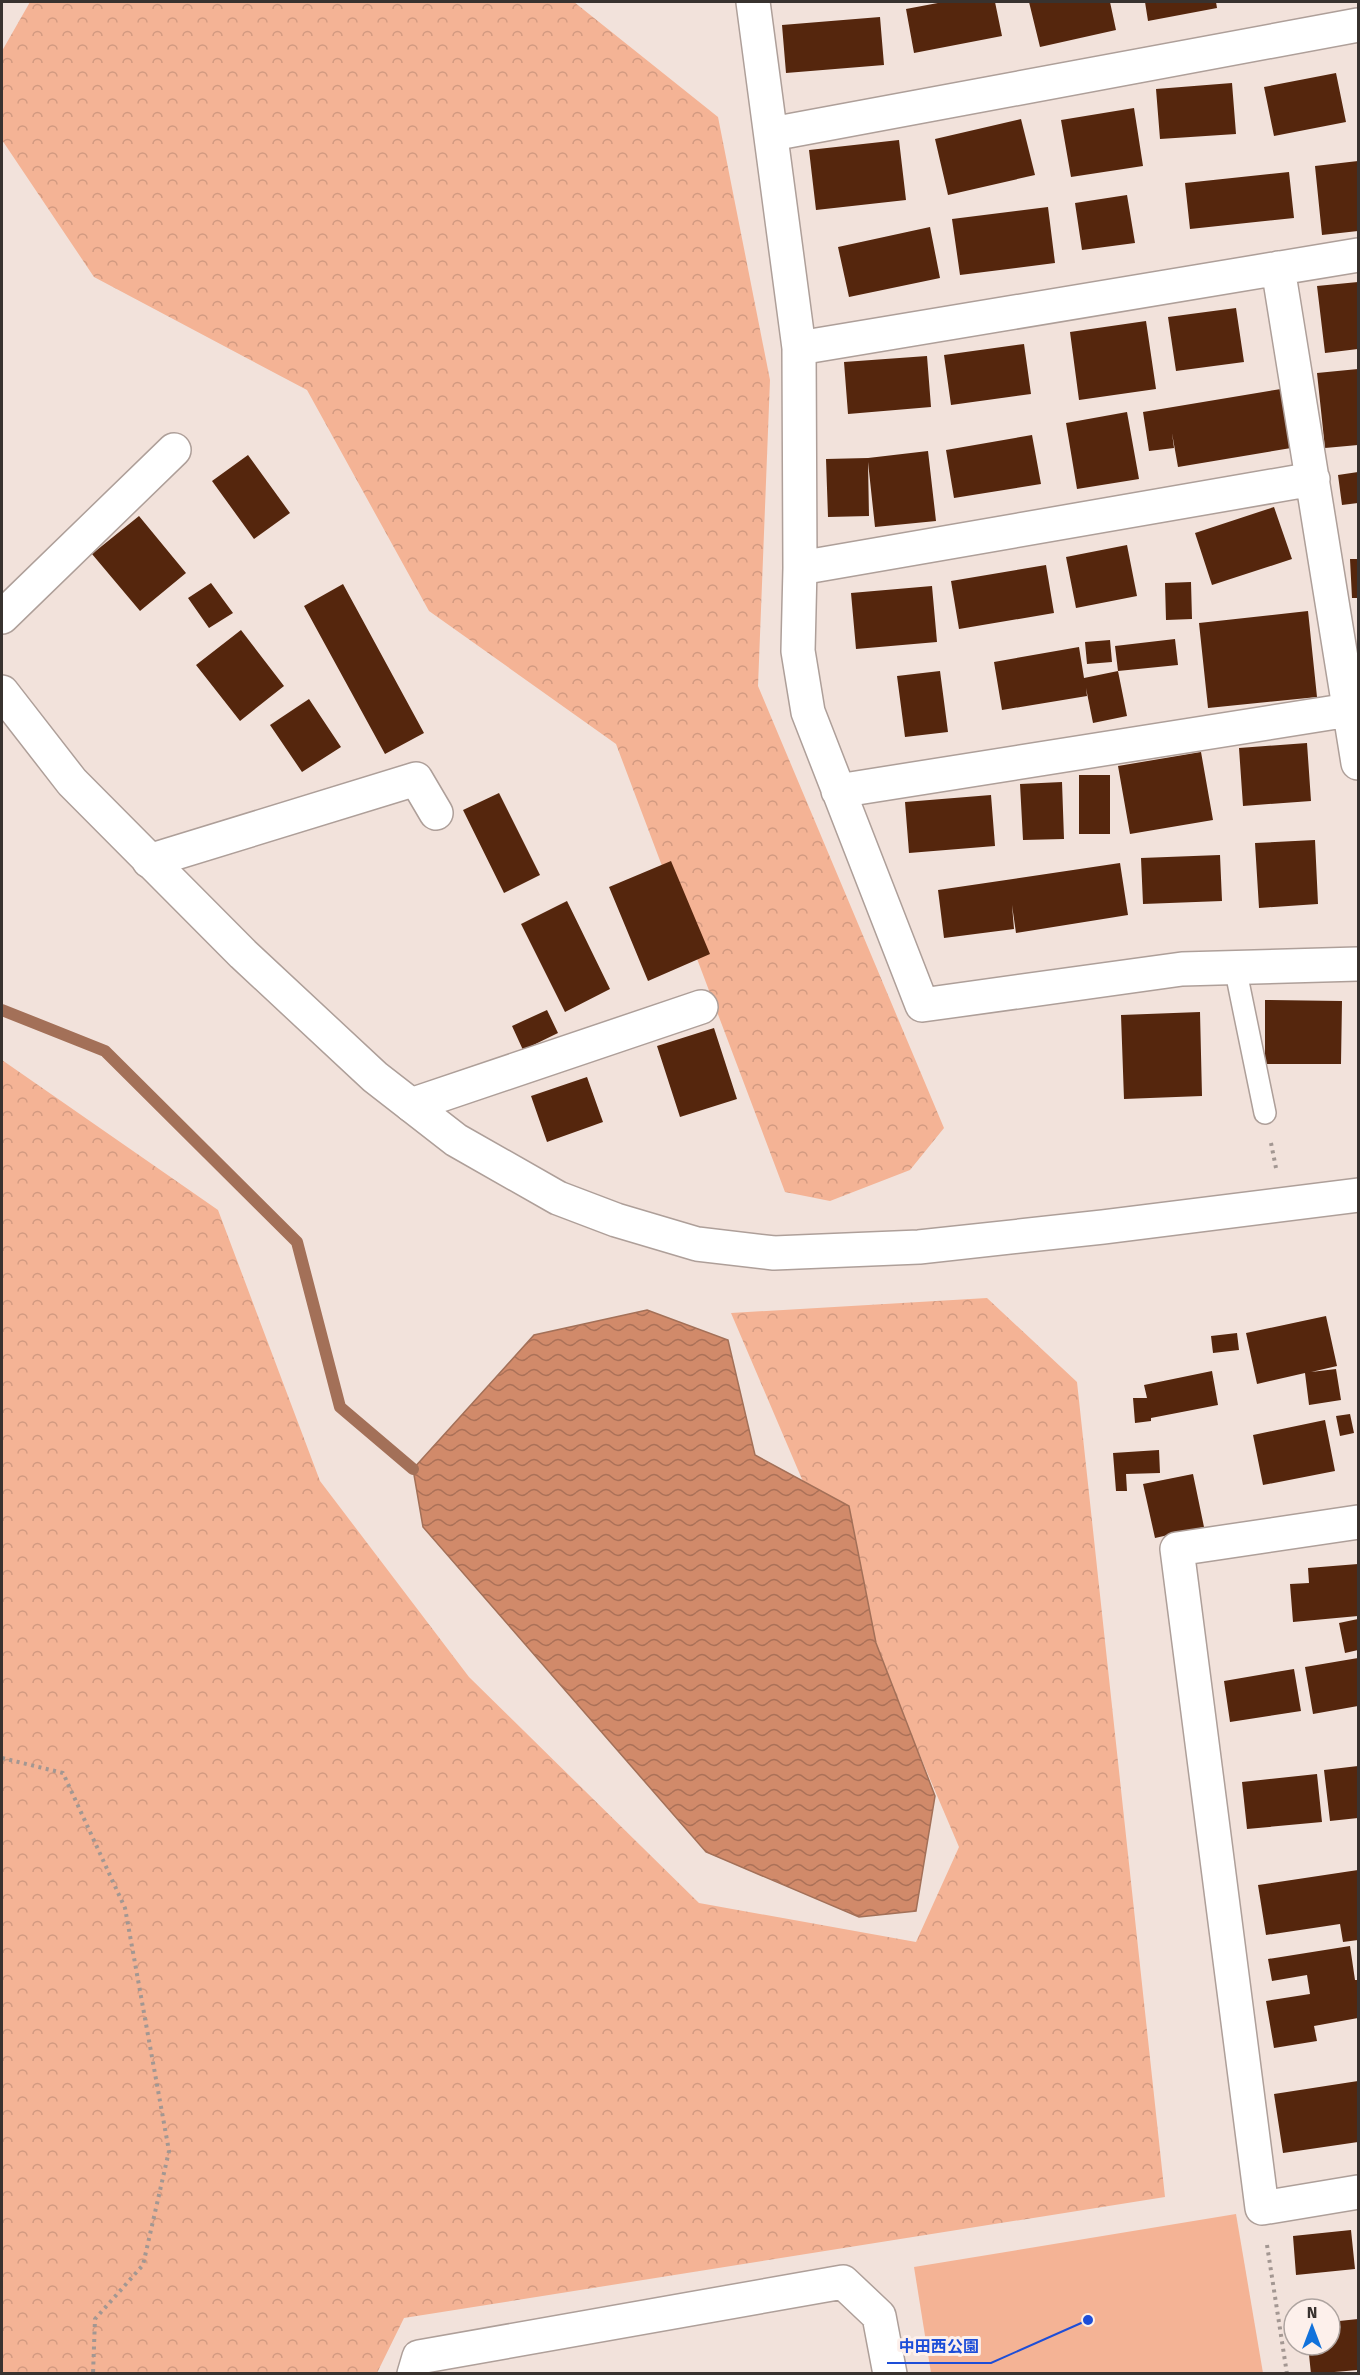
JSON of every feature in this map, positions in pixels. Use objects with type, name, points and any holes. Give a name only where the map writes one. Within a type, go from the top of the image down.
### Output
[{"type":"street","points":[[753,2],[799,348],[798,651],[808,712],[922,1005],[1182,969],[1359,964]]},
{"type":"street","points":[[772,134],[1359,25]]},
{"type":"street","points":[[799,348],[1359,255]]},
{"type":"street","points":[[1278,268],[1359,763]]},
{"type":"street","points":[[2,617],[174,450]]},
{"type":"street","points":[[800,568],[1313,478]]},
{"type":"street","points":[[2,692],[72,782],[292,1001],[375,1077],[456,1140],[558,1198],[616,1220],[697,1244],[763,1251],[919,1247],[1359,1195]]},
{"type":"street","points":[[838,791],[1349,710]]},
{"type":"street","points":[[149,861],[416,779],[436,813]]},
{"type":"street","points":[[411,1106],[701,1006]]},
{"type":"street","points":[[1318,1201],[1359,1206]]},
{"type":"street","points":[[1359,1522],[1177,1549],[1262,2208],[1359,2192]]},
{"type":"street","points":[[414,2373],[419,2357],[843,2282],[879,2316],[890,2373]]},
{"type":"lane","points":[[1235,967],[1265,1113]]},
{"type":"path","points":[[1265,1113],[1283,1205]]},
{"type":"path","points":[[2,1758],[63,1773],[125,1908],[169,2151],[143,2265],[95,2319],[93,2373]]},
{"type":"path","points":[[1262,2208],[1287,2373]]},
{"type":"green space","points":[[30,2],[574,2],[718,117],[770,380],[758,686],[944,1128],[910,1170],[830,1201],[785,1192],[616,744],[429,611],[307,390],[94,277],[2,140],[2,51]]},
{"type":"green space","points":[[2,1060],[218,1210],[320,1481],[469,1677],[699,1903],[916,1942],[959,1847],[731,1313],[987,1298],[1077,1382],[1165,2197],[404,2318],[377,2373],[2,2373]]},
{"type":"green space","points":[[1236,2214],[1263,2373],[931,2373],[914,2267]]},
{"type":"water","points":[[647,1310],[728,1340],[755,1455],[849,1506],[876,1643],[935,1796],[916,1911],[859,1917],[706,1852],[423,1527],[413,1469],[534,1335]]},
{"type":"building","points":[[943,2],[995,2],[1002,36],[914,53],[906,9]]},
{"type":"building","points":[[1029,2],[1110,2],[1116,30],[1040,47]]},
{"type":"building","points":[[1145,2],[1216,2],[1217,8],[1148,21]]},
{"type":"building","points":[[880,17],[884,65],[786,73],[782,25]]},
{"type":"building","points":[[1336,73],[1346,122],[1274,136],[1264,87]]},
{"type":"building","points":[[1232,83],[1236,134],[1160,139],[1156,89]]},
{"type":"building","points":[[1134,108],[1143,166],[1071,177],[1061,120]]},
{"type":"building","points":[[1021,119],[1035,175],[948,195],[935,139]]},
{"type":"building","points":[[899,140],[906,200],[816,210],[809,150]]},
{"type":"building","points":[[1358,161],[1358,231],[1322,235],[1315,166]]},
{"type":"building","points":[[1289,172],[1294,218],[1190,229],[1185,183]]},
{"type":"building","points":[[1127,195],[1135,243],[1082,250],[1075,203]]},
{"type":"building","points":[[1048,207],[1055,263],[960,275],[952,219]]},
{"type":"building","points":[[930,227],[940,278],[849,297],[838,247]]},
{"type":"building","points":[[1358,282],[1358,349],[1325,353],[1317,286]]},
{"type":"building","points":[[1236,308],[1244,362],[1176,371],[1168,317]]},
{"type":"building","points":[[1146,321],[1156,389],[1079,400],[1070,332]]},
{"type":"building","points":[[1024,344],[1031,394],[951,405],[944,355]]},
{"type":"building","points":[[927,356],[931,407],[848,414],[844,362]]},
{"type":"building","points":[[1358,369],[1358,445],[1325,448],[1317,373]]},
{"type":"building","points":[[1281,389],[1291,448],[1178,467],[1172,433],[1174,448],[1149,451],[1143,412]]},
{"type":"building","points":[[1127,412],[1139,479],[1077,489],[1066,423]]},
{"type":"building","points":[[1032,435],[1041,484],[954,498],[946,450]]},
{"type":"building","points":[[928,451],[936,521],[875,527],[868,462],[869,516],[828,517],[826,459],[868,458]]},
{"type":"building","points":[[248,455],[290,513],[254,539],[212,481]]},
{"type":"building","points":[[1358,472],[1358,503],[1342,505],[1338,475]]},
{"type":"building","points":[[1274,507],[1292,559],[1212,585],[1195,533]]},
{"type":"building","points":[[139,516],[186,573],[140,611],[92,554]]},
{"type":"building","points":[[1127,545],[1137,596],[1076,608],[1066,557]]},
{"type":"building","points":[[1350,559],[1358,559],[1358,598],[1352,598]]},
{"type":"building","points":[[1046,565],[1054,613],[959,629],[951,581]]},
{"type":"building","points":[[1191,582],[1192,619],[1166,620],[1165,583]]},
{"type":"building","points":[[211,583],[233,613],[209,628],[188,598]]},
{"type":"building","points":[[343,584],[424,733],[385,754],[304,606]]},
{"type":"building","points":[[932,586],[937,642],[856,649],[851,593]]},
{"type":"building","points":[[1308,611],[1317,697],[1208,708],[1199,623]]},
{"type":"building","points":[[241,630],[284,686],[240,721],[196,665]]},
{"type":"building","points":[[1175,639],[1178,665],[1118,671],[1115,646]]},
{"type":"building","points":[[1110,640],[1112,662],[1087,664],[1085,642]]},
{"type":"building","points":[[1079,647],[1084,678],[1118,671],[1127,716],[1093,723],[1086,688],[1087,696],[1002,710],[994,662]]},
{"type":"building","points":[[940,671],[948,732],[905,737],[897,676]]},
{"type":"building","points":[[309,699],[341,747],[302,772],[270,725]]},
{"type":"building","points":[[1307,743],[1311,801],[1243,806],[1239,748]]},
{"type":"building","points":[[1201,752],[1213,820],[1130,834],[1118,766]]},
{"type":"building","points":[[1079,775],[1110,775],[1110,834],[1079,834]]},
{"type":"building","points":[[1062,782],[1064,839],[1023,840],[1020,784]]},
{"type":"building","points":[[499,793],[540,875],[504,893],[463,810]]},
{"type":"building","points":[[991,795],[995,846],[909,853],[905,802]]},
{"type":"building","points":[[1315,840],[1318,904],[1259,908],[1255,843]]},
{"type":"building","points":[[1220,855],[1222,901],[1143,904],[1141,858]]},
{"type":"building","points":[[671,861],[710,954],[648,981],[609,887]]},
{"type":"building","points":[[1120,863],[1128,915],[1016,933],[1012,905],[1014,929],[944,938],[938,890]]},
{"type":"building","points":[[567,901],[610,989],[565,1012],[521,924]]},
{"type":"building","points":[[1265,1000],[1342,1001],[1341,1064],[1265,1064]]},
{"type":"building","points":[[547,1010],[558,1033],[523,1050],[512,1026]]},
{"type":"building","points":[[1200,1012],[1202,1096],[1124,1099],[1121,1015]]},
{"type":"building","points":[[714,1028],[737,1099],[680,1117],[657,1046]]},
{"type":"building","points":[[587,1077],[603,1122],[547,1142],[531,1096]]},
{"type":"building","points":[[1326,1316],[1337,1366],[1311,1372],[1336,1369],[1341,1400],[1309,1405],[1305,1373],[1257,1384],[1246,1333]]},
{"type":"building","points":[[1237,1333],[1239,1350],[1213,1353],[1211,1336]]},
{"type":"building","points":[[1212,1371],[1218,1405],[1135,1423],[1133,1398],[1147,1398],[1144,1385]]},
{"type":"building","points":[[1350,1414],[1354,1433],[1340,1436],[1336,1416]]},
{"type":"building","points":[[1325,1420],[1335,1471],[1263,1485],[1253,1435]]},
{"type":"building","points":[[1159,1450],[1160,1473],[1126,1474],[1127,1491],[1116,1491],[1113,1453]]},
{"type":"building","points":[[1193,1474],[1204,1527],[1155,1538],[1143,1484]]},
{"type":"building","points":[[1358,1564],[1358,1616],[1293,1622],[1290,1584],[1309,1583],[1308,1568]]},
{"type":"building","points":[[1358,1619],[1358,1650],[1345,1653],[1339,1623]]},
{"type":"building","points":[[1358,1658],[1358,1706],[1313,1714],[1305,1667]]},
{"type":"building","points":[[1294,1669],[1301,1711],[1230,1722],[1224,1681]]},
{"type":"building","points":[[1358,1766],[1358,1818],[1330,1821],[1324,1770]]},
{"type":"building","points":[[1317,1774],[1322,1822],[1247,1829],[1242,1782]]},
{"type":"building","points":[[1358,1870],[1358,1940],[1343,1942],[1340,1924],[1266,1935],[1258,1885]]},
{"type":"building","points":[[1350,1946],[1355,1980],[1358,1980],[1358,2018],[1314,2026],[1317,2041],[1274,2048],[1266,2001],[1310,1994],[1307,1975],[1272,1981],[1268,1959]]},
{"type":"building","points":[[1358,2081],[1358,2142],[1283,2153],[1274,2094]]},
{"type":"building","points":[[1351,2230],[1355,2269],[1296,2275],[1293,2236]]},
{"type":"building","points":[[1358,2319],[1358,2370],[1311,2374],[1309,2357],[1342,2357],[1342,2321]]},
{"type":"waterway","points":[[2,1010],[105,1051],[297,1242],[340,1407],[413,1469]]},
{"type":"place","name":"中田西公園","points":[[1088,2320]]}]
